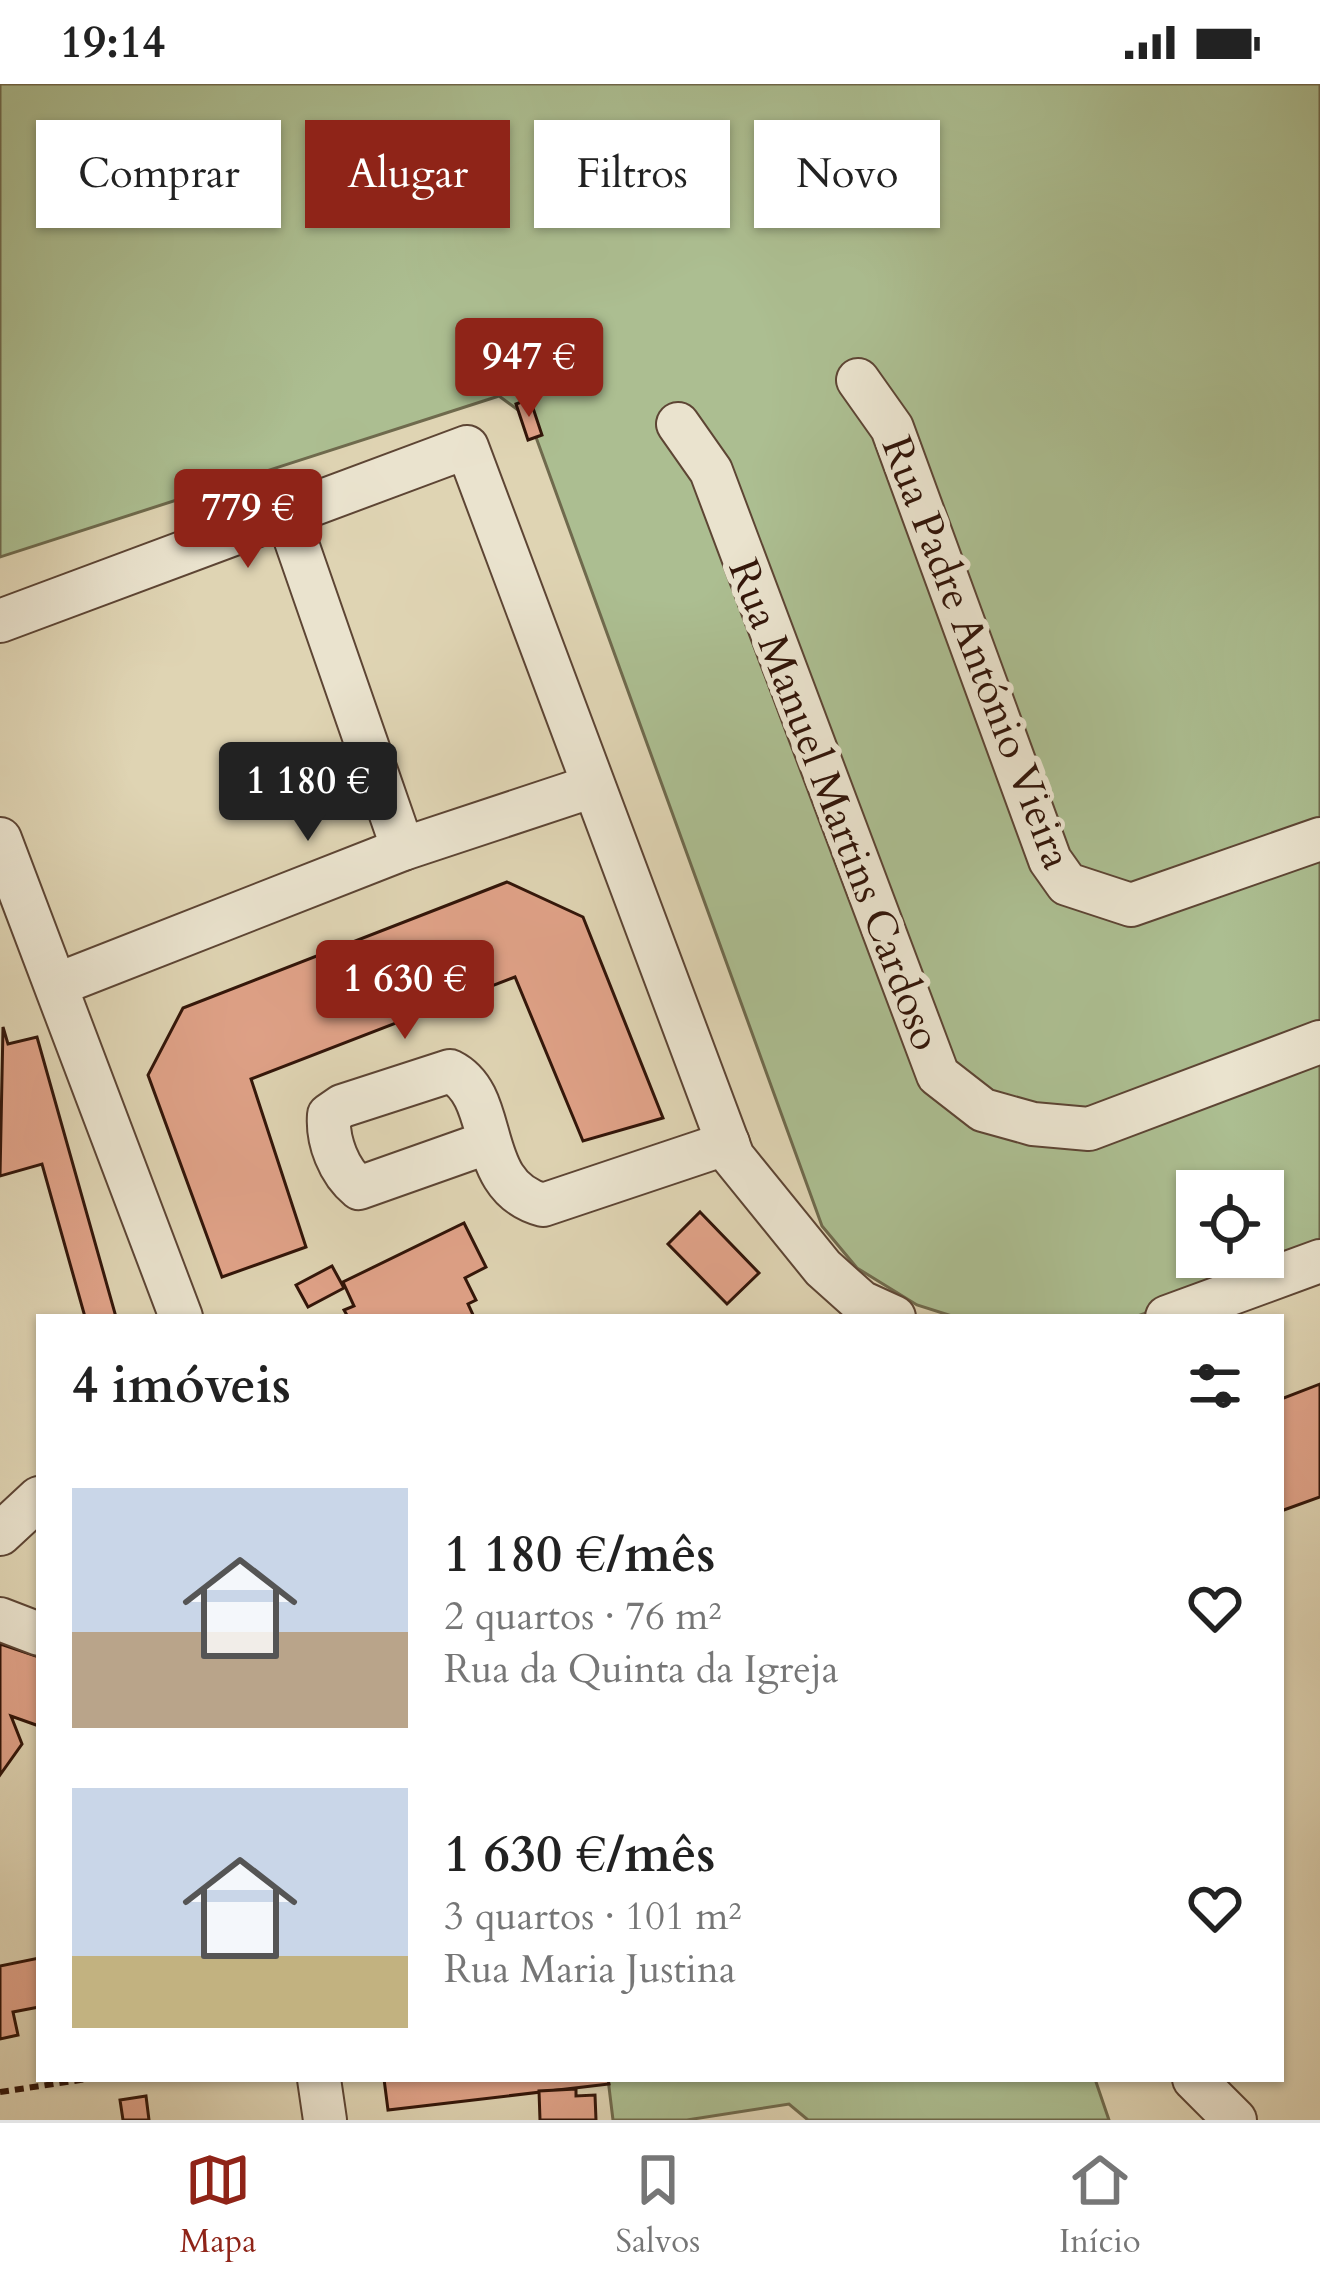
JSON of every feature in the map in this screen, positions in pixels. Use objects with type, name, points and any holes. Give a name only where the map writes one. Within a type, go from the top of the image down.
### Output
[{"type":"street","name":"Rua Padre António Vieira","points":[[858,380],[892,428],[1050,860],[1067,884],[1091,896],[1131,905],[1320,839]]},
{"type":"street","name":"Rua Manuel Martins Cardoso","points":[[679,424],[711,471],[938,1075],[983,1110],[1033,1124],[1089,1129],[1320,1042]]},
{"type":"street","points":[[0,621],[467,447],[590,787],[728,1144],[779,1218],[823,1268],[861,1302],[888,1314]]},
{"type":"street","points":[[286,515],[403,849]]},
{"type":"street","points":[[56,985],[403,849],[590,787]]},
{"type":"street","points":[[0,839],[180,1314]]},
{"type":"street","points":[[489,1142],[506,1186],[522,1199],[543,1205],[728,1144]]},
{"type":"street","points":[[1175,1314],[1320,1261]]},
{"type":"street","points":[[0,1534],[36,1501]]},
{"type":"street","points":[[0,1619],[36,1633]]},
{"type":"street","points":[[319,2082],[325,2120]]},
{"type":"street","points":[[1197,2082],[1235,2120]]},
{"type":"path","points":[[0,2092],[67,2082]]},
{"type":"green space","points":[[0,84],[1320,84],[1320,1250],[1284,1263],[1284,1170],[1176,1170],[1176,1278],[1243,1278],[1143,1314],[946,1314],[917,1305],[857,1268],[822,1226],[529,418],[499,396],[0,557]]},
{"type":"green space","points":[[608,2082],[1096,2082],[1109,2120],[808,2120],[789,2104],[687,2120],[613,2120]]},
{"type":"building","points":[[530,399],[542,435],[528,440],[516,404]]},
{"type":"building","points":[[507,882],[583,917],[663,1118],[583,1141],[515,977],[251,1079],[306,1247],[222,1277],[148,1075],[183,1008]]},
{"type":"building","points":[[3,1027],[8,1044],[37,1037],[115,1314],[84,1314],[42,1164],[0,1176]]},
{"type":"building","points":[[700,1212],[759,1273],[727,1304],[668,1244]]},
{"type":"building","points":[[464,1223],[486,1267],[465,1278],[476,1300],[468,1304],[473,1314],[346,1314],[344,1310],[354,1306],[343,1282]]},
{"type":"building","points":[[332,1266],[344,1288],[308,1307],[296,1285]]},
{"type":"building","points":[[1320,1384],[1320,1497],[1284,1510],[1284,1398]]},
{"type":"building","points":[[0,1644],[36,1656],[36,1725],[11,1716],[22,1744],[0,1775]]},
{"type":"building","points":[[36,1959],[36,2008],[13,2012],[18,2035],[0,2039],[0,1966]]},
{"type":"building","points":[[384,2082],[609,2084],[388,2110]]},
{"type":"building","points":[[576,2089],[576,2096],[595,2095],[596,2120],[540,2120],[539,2091]]},
{"type":"building","points":[[146,2096],[149,2120],[123,2120],[120,2100]]}]
